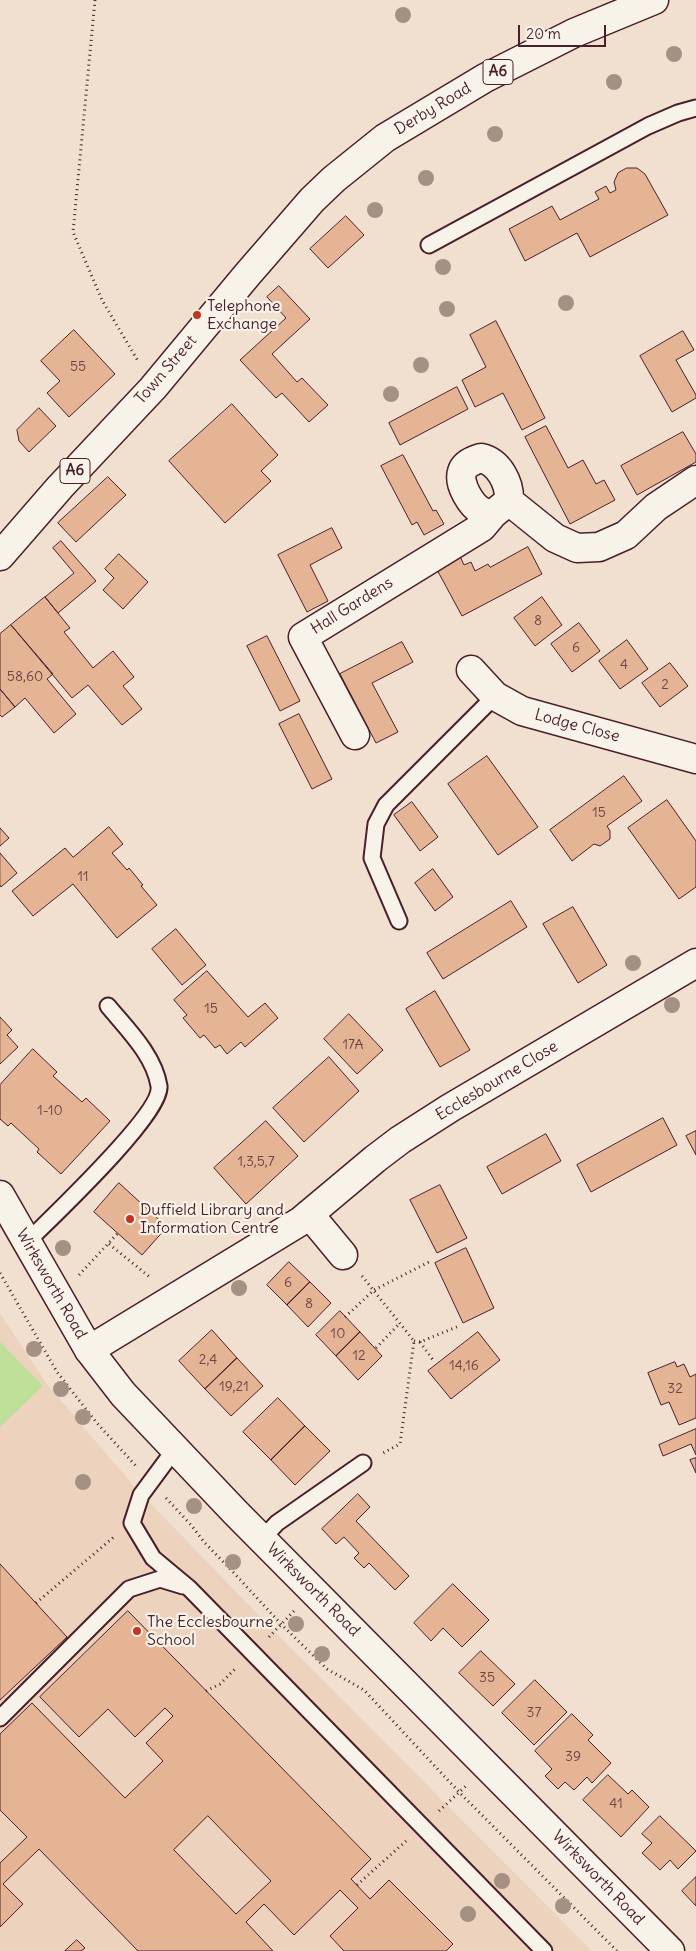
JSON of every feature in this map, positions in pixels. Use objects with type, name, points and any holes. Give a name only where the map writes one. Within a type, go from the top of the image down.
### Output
[{"type":"main road","name":"Derby Road","points":[[354,164],[385,138],[485,78],[574,33],[654,0]]},
{"type":"main road","name":"Town Street","points":[[0,556],[60,487],[153,388],[312,200],[354,164]]},
{"type":"main road","name":"Hall Gardens","points":[[355,735],[304,636],[482,528],[501,508],[577,548],[599,547],[626,534],[656,507],[696,480]]},
{"type":"main road","name":"Lodge Close","points":[[471,670],[494,696],[522,711],[696,759]]},
{"type":"main road","name":"Ecclesbourne Close","points":[[89,1350],[309,1214],[400,1140],[450,1108],[696,963]]},
{"type":"main road","name":"Wirksworth Road","points":[[0,1195],[89,1350],[123,1394],[262,1539],[670,1951]]},
{"type":"main road","points":[[309,1214],[343,1255]]},
{"type":"lane","points":[[429,245],[648,126],[678,113],[696,108]]},
{"type":"lane","points":[[400,921],[372,858],[376,824],[386,805],[494,696]]},
{"type":"lane","points":[[27,1242],[119,1148],[154,1101],[159,1088],[152,1066],[134,1037],[108,1006]]},
{"type":"lane","points":[[175,1449],[141,1495],[132,1523],[153,1558],[189,1588],[544,1951]]},
{"type":"lane","points":[[262,1539],[277,1523],[363,1463]]},
{"type":"lane","points":[[0,1718],[130,1589],[160,1579],[189,1588]]},
{"type":"path","points":[[95,0],[73,232],[102,300],[153,388]]},
{"type":"path","points":[[57,1296],[118,1233]]},
{"type":"path","points":[[109,1244],[175,1296]]},
{"type":"path","points":[[343,1255],[374,1290],[414,1341],[420,1342],[459,1326]]},
{"type":"path","points":[[346,1317],[374,1290],[431,1262]]},
{"type":"path","points":[[0,1273],[57,1372],[96,1422],[192,1526],[204,1542],[326,1670],[364,1690],[459,1792],[617,1951]]},
{"type":"path","points":[[376,1348],[400,1323]]},
{"type":"path","points":[[363,1463],[400,1444],[414,1341]]},
{"type":"path","points":[[420,1342],[433,1360]]},
{"type":"path","points":[[36,1603],[114,1536],[138,1534]]},
{"type":"path","points":[[356,1885],[423,1826],[486,1764]]},
{"type":"shaded area","name":"The Ecclesbourne School","points":[[0,1313],[47,1384],[133,1485],[271,1628],[592,1951],[0,1951]]},
{"type":"green space","points":[[0,1342],[43,1386],[0,1427]]},
{"type":"building","points":[[627,168],[637,168],[645,174],[668,215],[590,257],[577,233],[525,261],[509,229],[552,206],[560,220],[599,199],[595,192],[606,186],[610,193],[616,190],[614,182],[618,173]]},
{"type":"building","points":[[346,216],[364,235],[328,268],[310,249]]},
{"type":"building","points":[[279,286],[310,319],[272,354],[297,382],[302,378],[328,405],[309,422],[282,393],[276,398],[240,360],[286,318],[267,297]]},
{"type":"building","points":[[496,321],[545,418],[522,430],[503,393],[475,407],[462,380],[486,367],[470,335]]},
{"type":"building","points":[[74,330],[115,374],[69,417],[47,393],[60,381],[41,361]]},
{"type":"building","points":[[683,331],[694,350],[676,360],[696,398],[672,412],[640,356]]},
{"type":"building","points":[[457,387],[468,409],[400,445],[389,423]]},
{"type":"building","points":[[232,404],[278,455],[261,471],[271,481],[225,523],[169,461]]},
{"type":"building","points":[[39,408],[56,426],[29,452],[19,441],[17,430]]},
{"type":"building","points":[[546,426],[568,468],[583,460],[596,484],[604,480],[615,500],[570,524],[525,437]]},
{"type":"building","points":[[683,432],[696,454],[696,462],[637,495],[621,466]]},
{"type":"building","points":[[403,455],[433,511],[436,510],[444,524],[424,535],[417,522],[412,525],[381,466]]},
{"type":"building","points":[[108,477],[126,495],[76,542],[58,523]]},
{"type":"building","points":[[332,528],[342,548],[310,565],[328,601],[307,612],[278,555]]},
{"type":"building","points":[[61,541],[96,581],[58,613],[45,597],[74,573],[53,548]]},
{"type":"building","points":[[528,547],[542,574],[462,616],[435,566],[459,554],[464,565],[471,562],[475,571],[488,564],[490,567]]},
{"type":"building","points":[[119,554],[148,582],[123,609],[103,590],[114,578],[105,569]]},
{"type":"building","points":[[45,597],[70,628],[64,632],[93,668],[113,651],[134,677],[123,686],[142,709],[122,725],[88,685],[72,698],[11,625]]},
{"type":"building","points":[[542,597],[562,625],[535,646],[514,618]]},
{"type":"building","points":[[579,623],[600,651],[572,672],[551,644]]},
{"type":"building","points":[[11,625],[53,674],[47,679],[76,714],[54,733],[25,698],[15,707],[0,689],[0,634]]},
{"type":"building","points":[[267,636],[300,701],[280,711],[247,646]]},
{"type":"building","points":[[627,640],[648,669],[620,689],[599,661]]},
{"type":"building","points":[[402,642],[413,662],[372,683],[398,732],[376,743],[340,674]]},
{"type":"building","points":[[670,663],[688,686],[660,707],[642,683]]},
{"type":"building","points":[[0,689],[15,707],[2,717],[0,715]]},
{"type":"building","points":[[299,714],[332,779],[312,789],[279,724]]},
{"type":"building","points":[[487,756],[538,827],[498,855],[448,784]]},
{"type":"building","points":[[624,776],[642,801],[607,826],[610,831],[610,839],[600,846],[594,844],[572,861],[550,830]]},
{"type":"building","points":[[667,800],[696,841],[696,887],[679,899],[628,828]]},
{"type":"building","points":[[412,802],[438,837],[420,851],[394,815]]},
{"type":"building","points":[[109,827],[123,844],[112,853],[127,870],[129,868],[157,905],[117,938],[73,884],[33,916],[12,891],[65,848],[73,857]]},
{"type":"building","points":[[0,828],[9,838],[0,846]]},
{"type":"building","points":[[0,853],[17,873],[1,887],[0,885]]},
{"type":"building","points":[[433,869],[453,897],[435,911],[415,883]]},
{"type":"building","points":[[511,901],[527,927],[443,979],[427,953]]},
{"type":"building","points":[[573,907],[607,965],[578,983],[543,924]]},
{"type":"building","points":[[176,929],[206,965],[182,985],[152,949]]},
{"type":"building","points":[[207,971],[248,1017],[265,1003],[278,1018],[245,1047],[241,1042],[227,1054],[220,1045],[215,1048],[204,1035],[200,1038],[183,1018],[187,1015],[174,1000]]},
{"type":"building","points":[[435,991],[470,1050],[440,1067],[406,1009]]},
{"type":"building","points":[[349,1014],[383,1050],[357,1074],[324,1039]]},
{"type":"building","points":[[0,1017],[12,1030],[7,1035],[18,1047],[0,1064]]},
{"type":"building","points":[[33,1049],[57,1072],[53,1076],[82,1102],[86,1098],[110,1121],[61,1174],[37,1152],[39,1149],[11,1123],[8,1126],[0,1119],[0,1085]]},
{"type":"building","points":[[329,1057],[359,1091],[304,1142],[273,1108]]},
{"type":"building","points":[[663,1118],[677,1145],[591,1192],[577,1165]]},
{"type":"building","points":[[266,1121],[298,1156],[246,1204],[214,1168]]},
{"type":"building","points":[[696,1131],[696,1155],[686,1136]]},
{"type":"building","points":[[546,1134],[561,1161],[502,1194],[487,1167]]},
{"type":"building","name":"Duffield Library and Information Centre","points":[[119,1183],[167,1227],[142,1255],[94,1212]]},
{"type":"building","points":[[440,1185],[467,1238],[437,1253],[410,1200]]},
{"type":"building","points":[[466,1248],[494,1308],[463,1323],[435,1263]]},
{"type":"building","points":[[289,1262],[310,1282],[287,1305],[267,1285]]},
{"type":"building","points":[[310,1282],[331,1303],[308,1327],[287,1305]]},
{"type":"building","points":[[340,1311],[360,1332],[336,1356],[316,1335]]},
{"type":"building","points":[[212,1330],[237,1358],[205,1389],[179,1361]]},
{"type":"building","points":[[360,1332],[382,1356],[358,1380],[336,1356]]},
{"type":"building","points":[[478,1332],[500,1360],[451,1399],[428,1371]]},
{"type":"building","points":[[237,1358],[263,1386],[231,1416],[205,1389]]},
{"type":"building","points":[[675,1362],[677,1367],[684,1364],[690,1377],[696,1374],[696,1418],[679,1425],[669,1402],[661,1405],[648,1373]]},
{"type":"building","points":[[278,1398],[305,1426],[271,1460],[243,1432]]},
{"type":"building","points":[[305,1426],[330,1451],[295,1485],[271,1460]]},
{"type":"building","points":[[696,1429],[696,1455],[691,1444],[663,1456],[659,1445]]},
{"type":"building","points":[[696,1458],[696,1473],[690,1460]]},
{"type":"building","points":[[358,1494],[370,1507],[356,1521],[409,1576],[395,1590],[369,1563],[364,1568],[354,1558],[359,1553],[344,1537],[336,1544],[322,1529]]},
{"type":"building","points":[[0,1564],[67,1637],[0,1700]]},
{"type":"building","points":[[453,1584],[489,1620],[462,1647],[443,1628],[431,1641],[414,1623]]},
{"type":"building","points":[[128,1611],[371,1859],[351,1879],[370,1899],[389,1880],[453,1944],[446,1951],[344,1951],[330,1936],[358,1908],[340,1890],[294,1935],[264,1904],[246,1922],[273,1951],[138,1951],[39,1849],[3,1884],[23,1904],[0,1927],[0,1863],[27,1837],[0,1810],[0,1734],[32,1703],[125,1798],[163,1761],[146,1743],[173,1716],[165,1708],[135,1737],[108,1709],[79,1737],[40,1697]],"holes":[[[208,1816],[271,1881],[236,1914],[174,1850]]]},
{"type":"building","points":[[481,1651],[515,1684],[493,1706],[459,1673]]},
{"type":"building","points":[[535,1680],[567,1712],[534,1745],[502,1713]]},
{"type":"building","points":[[572,1714],[593,1735],[588,1740],[611,1763],[592,1783],[587,1777],[574,1790],[565,1782],[558,1789],[545,1776],[552,1769],[535,1751]]},
{"type":"building","points":[[608,1775],[628,1794],[632,1790],[649,1807],[621,1837],[583,1800]]},
{"type":"building","points":[[660,1816],[696,1851],[678,1869],[670,1860],[660,1870],[642,1853],[652,1843],[642,1834]]},
{"type":"building","points":[[696,1877],[696,1906],[682,1891]]},
{"type":"building","points":[[77,1940],[85,1948],[81,1951],[65,1951]]},
{"type":"place","name":"Telephone Exchange","points":[[197,315]]},
{"type":"place","name":"Duffield Library and Information Centre","points":[[130,1219]]},
{"type":"place","name":"The Ecclesbourne School","points":[[137,1631]]}]
